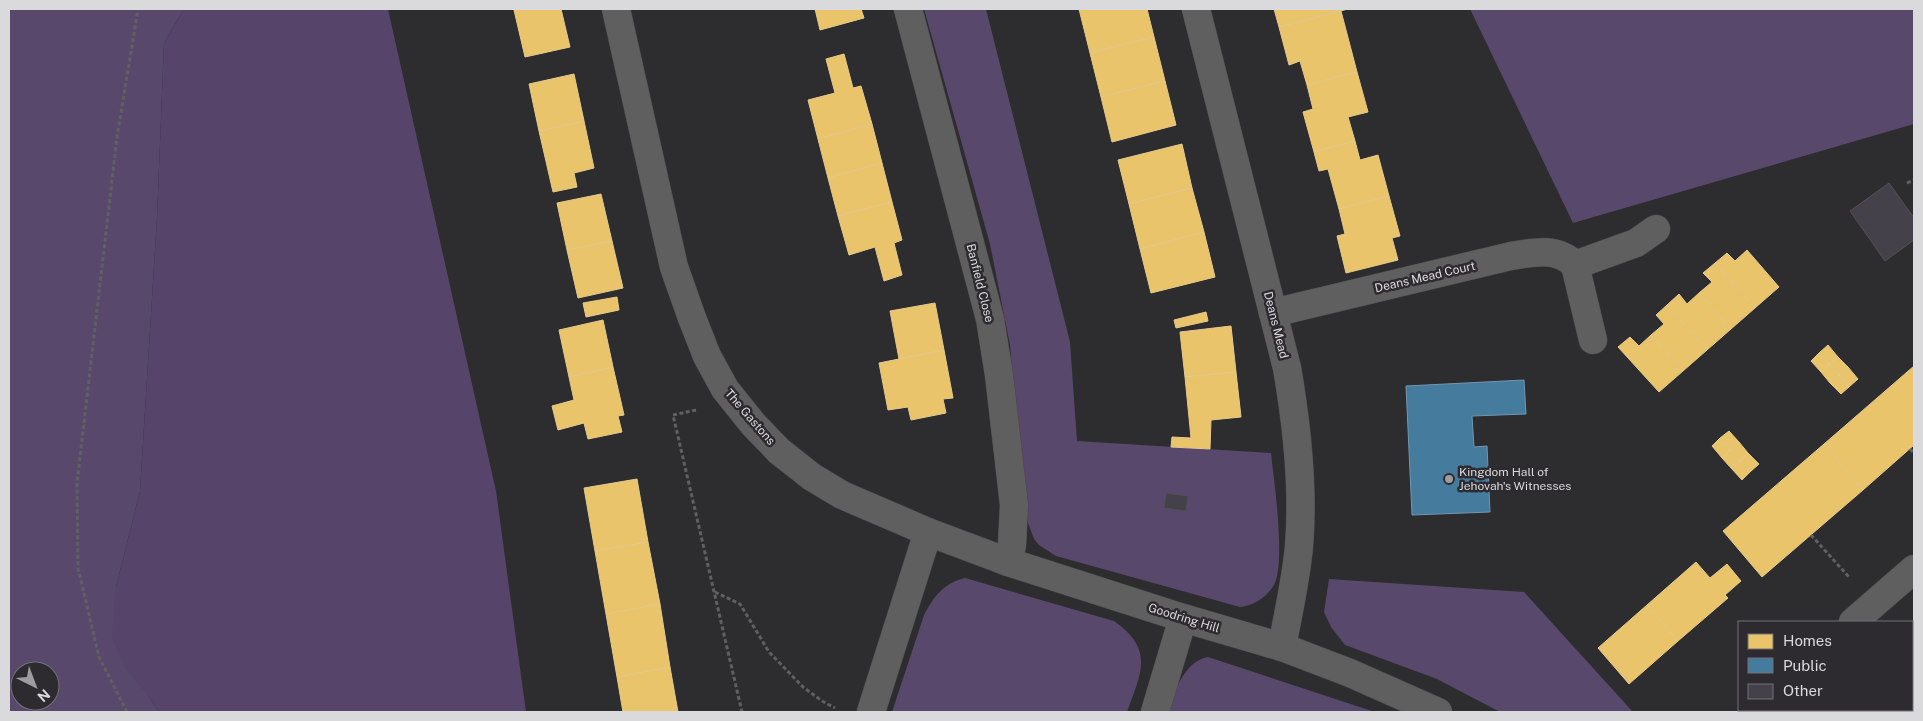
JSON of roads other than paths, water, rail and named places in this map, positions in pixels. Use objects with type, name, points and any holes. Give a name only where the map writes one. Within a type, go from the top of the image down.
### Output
[{"type":"street","name":"The Gastons","points":[[616,9],[674,267],[706,356],[725,389],[753,424],[779,451],[812,477],[842,495],[928,532]]},
{"type":"street","name":"Banfield Close","points":[[908,9],[990,318],[999,375],[1014,506],[1012,545],[1008,562]]},
{"type":"street","name":"Deans Mead","points":[[1196,9],[1287,368],[1293,404],[1301,498],[1299,546],[1282,647]]},
{"type":"street","points":[[1593,340],[1575,265],[1636,243],[1656,229]]},
{"type":"street","name":"Deans Mead Court","points":[[1273,313],[1535,252],[1558,253],[1575,265]]},
{"type":"street","name":"Goodring Hill","points":[[928,532],[1008,562],[1183,618],[1282,647],[1350,673],[1438,712]]},
{"type":"street","points":[[871,712],[928,532]]},
{"type":"street","points":[[1854,621],[1913,572]]},
{"type":"street","points":[[1154,712],[1183,618]]},
{"type":"place","name":"Kingdom Hall of Jehovah's Witnesses","points":[[1449,479]]}]
